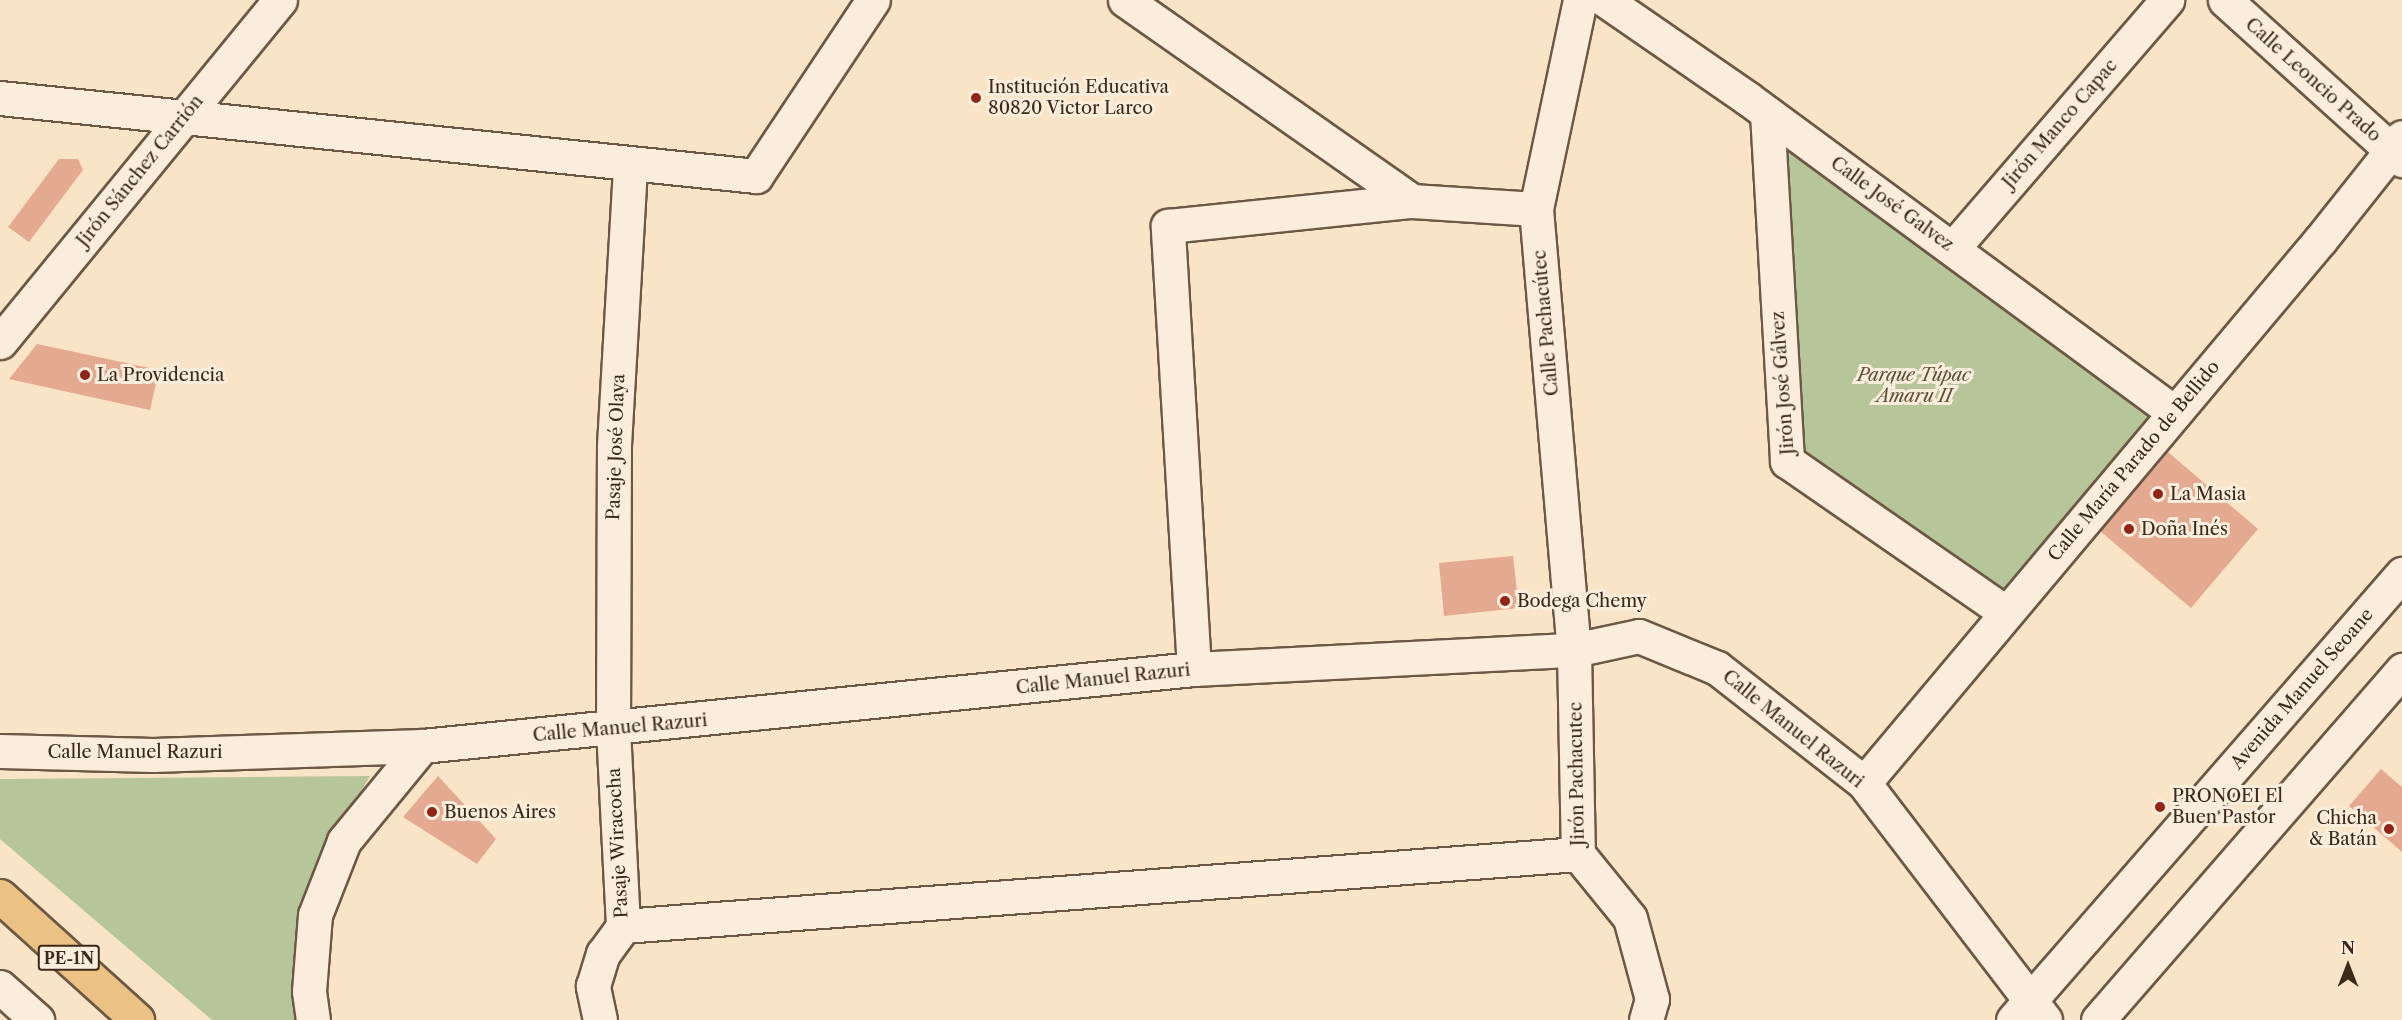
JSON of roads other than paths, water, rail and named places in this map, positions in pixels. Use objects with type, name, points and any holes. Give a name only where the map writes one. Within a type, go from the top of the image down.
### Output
[{"type":"highway","name":"PE-1N","points":[[0,896],[137,1020]]},
{"type":"street","name":"Jirón Sánchez Carrión","points":[[0,342],[280,0]]},
{"type":"street","points":[[0,98],[630,165],[756,176],[873,0]]},
{"type":"street","points":[[1125,0],[1412,201]]},
{"type":"street","name":"Calle Pachacútec","points":[[1574,650],[1536,209],[1580,0]]},
{"type":"street","name":"Calle José Galvez","points":[[1605,0],[1767,113],[2175,413]]},
{"type":"street","name":"Jirón Manco Capac","points":[[1953,248],[2167,0]]},
{"type":"street","name":"Calle Leoncio Prado","points":[[2225,0],[2398,149]]},
{"type":"street","name":"Jirón José Gálvez","points":[[1767,113],[1787,461],[2005,612]]},
{"type":"street","name":"Calle María Parado de Bellido","points":[[1864,783],[2005,612],[2398,149]]},
{"type":"street","name":"Pasaje José Olaya","points":[[613,729],[614,445],[630,165]]},
{"type":"street","points":[[1194,669],[1168,226],[1412,201],[1536,209]]},
{"type":"street","name":"Avenida Manuel Seoane","points":[[2028,1014],[2402,574]]},
{"type":"street","name":"Calle Manuel Razuri","points":[[0,751],[153,755],[422,746],[613,729],[1194,669],[1574,650],[1639,636],[1717,668],[1864,783],[2028,1014]]},
{"type":"street","name":"Jirón Pachacutec","points":[[1574,650],[1578,854],[1630,918],[1652,999],[1646,1020]]},
{"type":"street","points":[[2098,1020],[2402,670]]},
{"type":"street","name":"Pasaje Wiracocha","points":[[600,1020],[593,986],[603,954],[623,926],[613,729]]},
{"type":"street","points":[[313,1020],[309,991],[315,915],[344,841],[422,746]]},
{"type":"street","points":[[623,926],[1578,854]]},
{"type":"street","points":[[0,987],[37,1020]]},
{"type":"place","name":"Institución Educativa 80820 Victor Larco","points":[[976,98]]},
{"type":"place","name":"La Providencia","points":[[85,375]]},
{"type":"place","name":"La Masia","points":[[2158,494]]},
{"type":"place","name":"Doña Inés","points":[[2129,529]]},
{"type":"place","name":"Bodega Chemy","points":[[1505,601]]},
{"type":"place","name":"PRONOEI El Buen Pastor","points":[[2160,807]]},
{"type":"place","name":"Buenos Aires","points":[[432,812]]},
{"type":"place","name":"Chicha & Batán","points":[[2389,829]]},
{"type":"park label","name":"Parque Túpac Amaru II","points":[[1914,386]]}]
